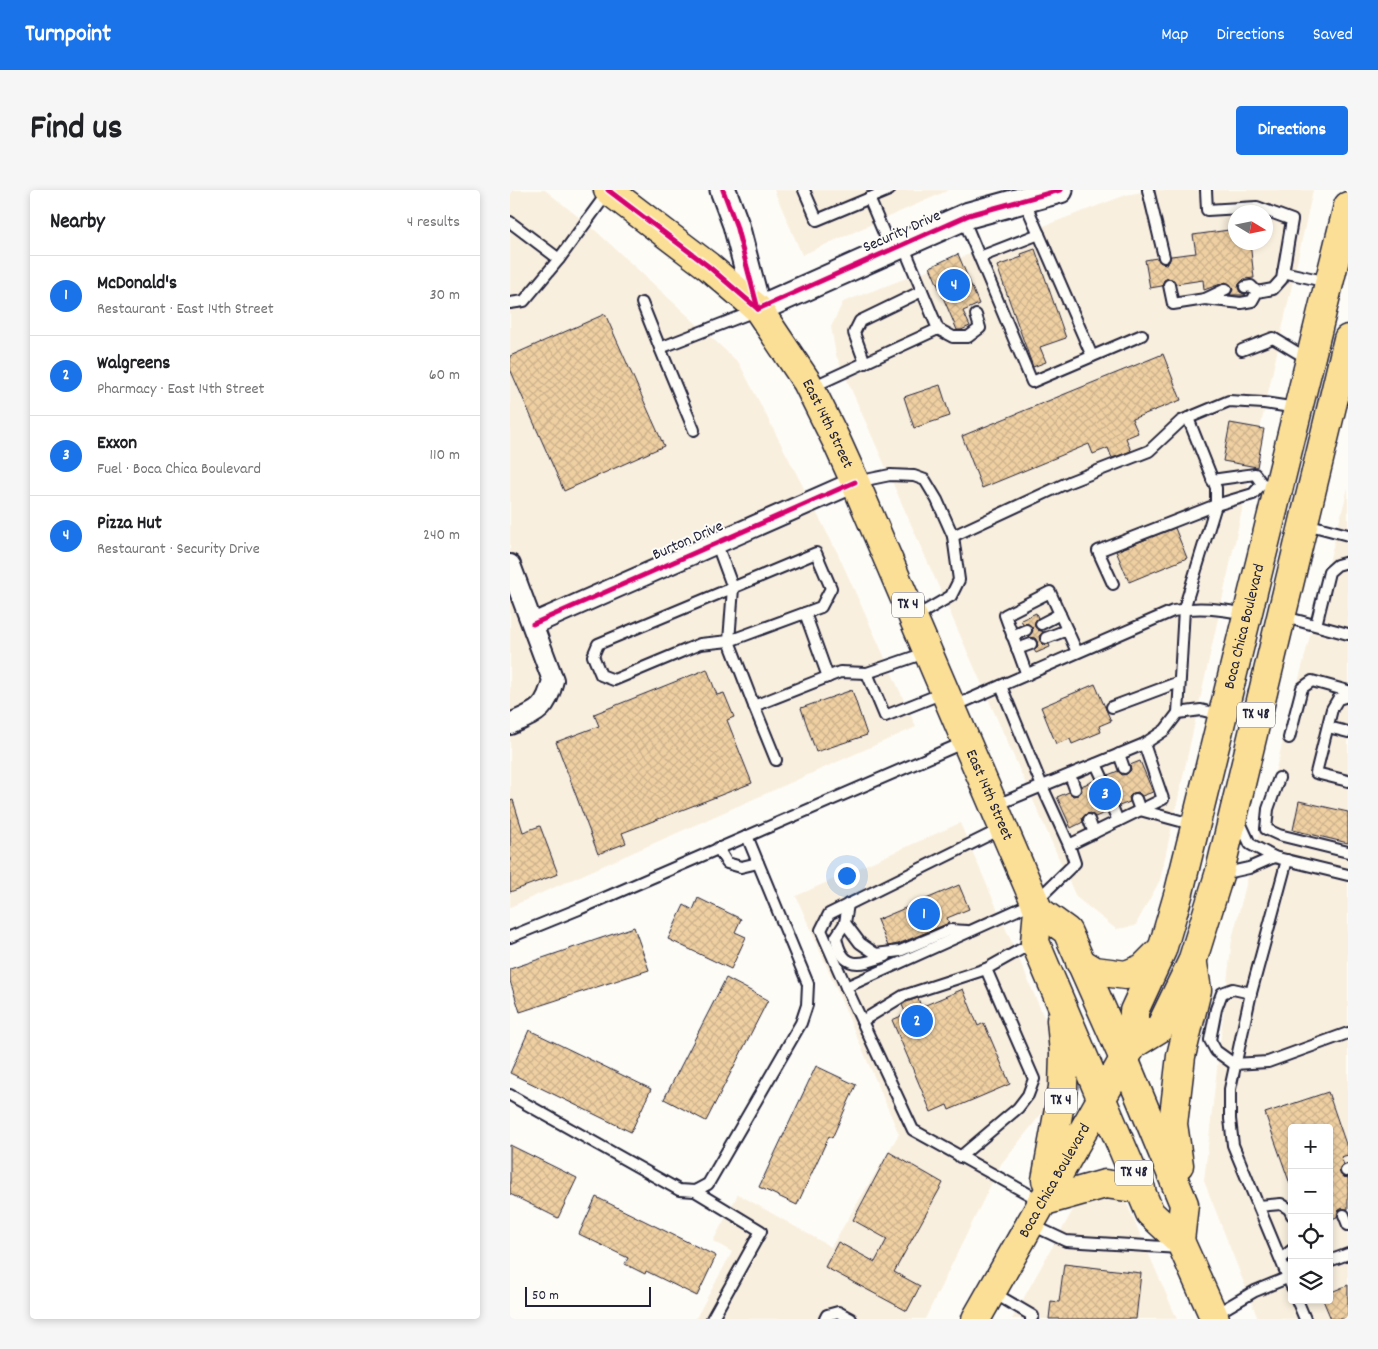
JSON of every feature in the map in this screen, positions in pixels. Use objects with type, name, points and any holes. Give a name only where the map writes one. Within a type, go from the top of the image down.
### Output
[{"type":"main road","name":"TX 4","points":[[608,190],[708,266],[758,309]]},
{"type":"main road","name":"Boca Chica Boulevard","points":[[1129,1051],[1134,1011],[1162,950],[1179,892],[1247,614],[1270,486],[1298,408],[1348,206]]},
{"type":"main road","name":"East 14th Street","points":[[758,309],[810,388],[855,482],[1037,906],[1035,942],[1102,1096]]},
{"type":"main road","name":"Boca Chica Boulevard","points":[[976,1319],[1035,1212],[1129,1051],[1160,1028],[1192,962],[1219,875],[1302,523],[1348,339]]},
{"type":"main road","points":[[1037,906],[1068,931],[1080,962],[1129,1051],[1184,1204]]},
{"type":"main road","points":[[1080,962],[1096,971],[1108,974],[1126,974],[1144,968],[1162,950]]},
{"type":"main road","name":"TX 48","points":[[1182,1245],[1184,1204],[1173,1124],[1181,1056],[1197,990],[1192,962]]},
{"type":"main road","name":"TX 4","points":[[1035,1212],[1063,1087],[1064,1054],[1059,998]]},
{"type":"main road","name":"TX 48","points":[[1102,1096],[1150,1212],[1182,1245],[1214,1318]]},
{"type":"main road","points":[[1035,1212],[1105,1184],[1141,1189]]},
{"type":"street","name":"East 14th Street","points":[[723,190],[736,225],[758,309]]},
{"type":"street","name":"Security Drive","points":[[758,309],[963,218],[1060,190]]},
{"type":"street","name":"Burton Drive","points":[[533,624],[855,482]]},
{"type":"street","points":[[510,565],[553,680],[549,698],[538,710],[510,724]]},
{"type":"lane","points":[[510,303],[524,301],[559,259],[608,190]]},
{"type":"lane","points":[[804,190],[817,220],[889,190]]},
{"type":"lane","points":[[1148,190],[1164,257]]},
{"type":"lane","points":[[1206,190],[1207,210],[1257,207],[1292,220],[1282,279],[1273,289],[1257,292]]},
{"type":"lane","points":[[869,198],[922,291],[938,329],[953,337],[968,337],[980,328],[976,315]]},
{"type":"lane","points":[[1024,200],[1092,356]]},
{"type":"lane","points":[[963,218],[1032,382],[1142,335]]},
{"type":"lane","points":[[510,223],[559,259]]},
{"type":"lane","points":[[980,257],[1038,234]]},
{"type":"lane","points":[[1283,272],[1329,282]]},
{"type":"lane","points":[[1170,285],[1173,304],[1205,299],[1226,290]]},
{"type":"lane","points":[[1245,287],[1251,286],[1257,292]]},
{"type":"lane","points":[[865,363],[854,333],[860,321],[922,291]]},
{"type":"lane","points":[[1205,299],[1240,303],[1252,301],[1257,292]]},
{"type":"lane","points":[[642,303],[694,430]]},
{"type":"lane","points":[[660,348],[758,309]]},
{"type":"lane","points":[[810,388],[938,329]]},
{"type":"lane","points":[[1242,350],[1273,338],[1310,360]]},
{"type":"lane","points":[[953,536],[1068,482],[1149,451],[1181,421],[1229,401],[1264,403],[1298,408]]},
{"type":"lane","points":[[1182,1245],[1066,1241],[1035,1212],[960,1157],[913,1130],[821,930],[829,914],[998,817],[1042,786],[1144,744],[1165,730],[1178,713],[1184,609],[1216,505],[1216,488],[1188,418]]},
{"type":"lane","points":[[1112,584],[1098,551],[1270,486],[1255,474],[1212,480]]},
{"type":"lane","points":[[855,482],[890,475],[914,476],[926,480],[953,536],[959,580],[951,596],[913,618]]},
{"type":"lane","points":[[1302,523],[1348,535]]},
{"type":"lane","points":[[716,542],[733,588],[729,642],[776,760]]},
{"type":"lane","points":[[816,553],[831,588],[821,608],[805,613],[729,642],[700,644],[614,680],[601,675],[593,656],[598,644],[816,553]]},
{"type":"lane","points":[[1316,625],[1329,572],[1337,565],[1348,562]]},
{"type":"lane","points":[[1027,675],[1005,616],[1050,592],[1077,652]]},
{"type":"lane","points":[[867,673],[885,716],[1001,686],[1173,611],[1195,607],[1247,614]]},
{"type":"lane","points":[[805,613],[828,677]]},
{"type":"lane","points":[[1041,624],[1060,614]]},
{"type":"lane","points":[[1280,616],[1348,634]]},
{"type":"lane","points":[[1012,636],[1026,630]]},
{"type":"lane","points":[[1046,638],[1067,630]]},
{"type":"lane","points":[[1017,649],[1031,644]]},
{"type":"lane","points":[[754,706],[840,672],[867,673],[928,652]]},
{"type":"lane","points":[[1289,738],[1302,688],[1312,681],[1348,691]]},
{"type":"lane","points":[[1112,707],[1179,682]]},
{"type":"lane","points":[[846,987],[968,931],[1037,906],[1075,863],[1001,686]]},
{"type":"lane","points":[[1348,696],[1338,699],[1332,710],[1316,773],[1348,781]]},
{"type":"lane","points":[[1178,713],[1201,710],[1222,716]]},
{"type":"lane","points":[[1328,727],[1348,732]]},
{"type":"lane","points":[[510,936],[966,741]]},
{"type":"lane","points":[[1069,845],[1163,799],[1144,744]]},
{"type":"lane","points":[[1119,754],[1124,768]]},
{"type":"lane","points":[[1096,764],[1102,777]]},
{"type":"lane","points":[[1070,775],[1075,789]]},
{"type":"lane","points":[[1279,778],[1268,809],[1266,829],[1279,835],[1348,852]]},
{"type":"lane","points":[[1136,799],[1140,810]]},
{"type":"lane","points":[[1234,808],[1250,844],[1274,857],[1348,875]]},
{"type":"lane","points":[[1113,809],[1118,821]]},
{"type":"lane","points":[[1140,810],[1196,825]]},
{"type":"lane","points":[[1089,820],[1094,833]]},
{"type":"lane","points":[[695,1191],[708,1184],[801,1023],[807,1005],[808,984],[747,836]]},
{"type":"lane","points":[[718,848],[727,863],[741,867],[758,863]]},
{"type":"lane","points":[[1219,875],[1249,868],[1274,857]]},
{"type":"lane","points":[[1287,860],[1251,992],[1234,1064],[1230,1089],[1230,1119],[1233,1145],[1288,1276]]},
{"type":"lane","points":[[848,904],[845,923],[836,937],[842,956],[854,964],[867,963],[950,930],[968,931]]},
{"type":"lane","points":[[845,923],[852,934],[867,950],[876,954],[900,951]]},
{"type":"lane","points":[[862,1021],[903,996],[986,969],[1035,942]]},
{"type":"lane","points":[[960,1157],[1018,1108],[1028,1095],[1034,1079],[986,969]]},
{"type":"lane","points":[[1251,992],[1233,989],[1222,993],[1216,1009],[1210,1040],[1216,1051],[1234,1064],[1268,1062],[1348,1033]]},
{"type":"lane","points":[[510,1096],[679,1190],[695,1191],[761,1231],[712,1319]]},
{"type":"lane","points":[[1259,1206],[1281,1204],[1289,1209],[1292,1214]]},
{"type":"lane","points":[[1280,1259],[1288,1253]]},
{"type":"lane","points":[[1333,1260],[1348,1254]]},
{"type":"lane","points":[[1214,1318],[1255,1291],[1288,1281]]},
{"type":"lane","points":[[991,1292],[1033,1316],[1031,1319]]},
{"type":"lane","points":[[1299,1304],[1305,1319]]},
{"type":"lane","points":[[825,1319],[827,1314],[838,1312],[851,1319]]},
{"type":"shaded area","points":[[510,190],[545,190],[596,231],[739,363],[838,554],[916,727],[510,907]]},
{"type":"shaded area","points":[[774,190],[949,190],[802,255]]},
{"type":"shaded area","points":[[1152,190],[1313,190],[1160,880],[1135,926],[1116,929],[1076,897],[836,355],[831,327],[843,302],[1126,195]]},
{"type":"shaded area","points":[[1348,488],[1348,1319],[1258,1319],[1204,1181],[1232,939]]},
{"type":"shaded area","points":[[960,823],[1044,1017],[1063,1087],[1001,1164],[925,1319],[696,1318],[732,1252],[713,1241],[738,1194],[831,1247],[899,1134],[796,896]]},
{"type":"shaded area","points":[[1104,1193],[1127,1204],[1177,1319],[1012,1319],[1079,1199]]},
{"type":"building","points":[[1228,230],[1228,250],[1251,250],[1254,278],[1244,279],[1238,288],[1240,292],[1246,295],[1230,295],[1233,290],[1226,282],[1204,290],[1203,280],[1176,284],[1174,280],[1168,278],[1164,280],[1162,286],[1150,288],[1145,260],[1157,258],[1166,264],[1171,256],[1196,253],[1193,235]]},
{"type":"building","points":[[1035,249],[1066,338],[1040,347],[1046,362],[1033,367],[997,266],[1022,257],[1021,254]]},
{"type":"building","points":[[958,254],[979,304],[963,311],[970,326],[961,330],[957,330],[930,267]]},
{"type":"building","points":[[605,314],[664,446],[564,491],[510,369],[510,356]]},
{"type":"building","points":[[1163,354],[1181,400],[1132,419],[1138,433],[1126,438],[1131,451],[1112,458],[1108,448],[1093,454],[1089,444],[982,488],[962,436]]},
{"type":"building","points":[[940,385],[950,416],[914,428],[904,397]]},
{"type":"building","points":[[1230,423],[1264,429],[1257,467],[1223,461]]},
{"type":"building","points":[[1175,528],[1187,558],[1129,582],[1116,551]]},
{"type":"building","points":[[1036,613],[1038,618],[1035,621],[1035,627],[1044,632],[1039,636],[1040,641],[1044,645],[1049,644],[1050,647],[1036,653],[1034,650],[1038,646],[1037,641],[1035,638],[1028,637],[1033,631],[1032,627],[1027,623],[1023,624],[1021,620]]},
{"type":"building","points":[[707,669],[717,695],[724,693],[734,717],[727,720],[752,783],[622,833],[626,843],[598,854],[556,742],[599,726],[594,714]]},
{"type":"building","points":[[1095,684],[1111,721],[1099,726],[1101,732],[1072,744],[1070,739],[1056,744],[1041,707]]},
{"type":"building","points":[[852,690],[867,735],[816,752],[801,708]]},
{"type":"building","points":[[1140,761],[1153,792],[1142,796],[1138,792],[1133,793],[1129,797],[1130,802],[1119,806],[1114,802],[1110,803],[1106,808],[1107,812],[1095,817],[1091,813],[1086,814],[1082,818],[1083,822],[1071,828],[1057,797],[1069,792],[1073,796],[1078,795],[1082,791],[1081,786],[1096,780],[1098,783],[1104,783],[1108,781],[1108,775],[1118,771],[1122,775],[1127,774],[1131,770],[1130,765]]},
{"type":"building","points":[[513,800],[523,832],[540,826],[558,874],[510,892],[510,801]]},
{"type":"building","points":[[1299,801],[1348,812],[1348,843],[1293,830]]},
{"type":"building","points":[[959,885],[969,909],[947,918],[949,923],[898,944],[888,946],[877,920]]},
{"type":"building","points":[[698,898],[741,919],[735,932],[746,937],[731,969],[668,939],[684,905],[693,910]]},
{"type":"building","points":[[634,927],[649,970],[520,1012],[510,981],[510,969]]},
{"type":"building","points":[[726,978],[768,1000],[706,1121],[664,1099]]},
{"type":"building","points":[[963,989],[978,1026],[984,1023],[1010,1084],[949,1110],[947,1105],[931,1112],[892,1020],[906,1014],[902,1005],[906,1002],[918,998],[921,1007]]},
{"type":"building","points":[[529,1030],[651,1089],[631,1132],[510,1073]]},
{"type":"building","points":[[816,1066],[856,1085],[832,1138],[829,1136],[797,1205],[759,1187]]},
{"type":"building","points":[[1328,1092],[1348,1150],[1348,1155],[1341,1157],[1344,1165],[1339,1171],[1342,1176],[1348,1178],[1348,1209],[1341,1209],[1338,1211],[1337,1217],[1333,1218],[1333,1124],[1288,1124],[1288,1178],[1265,1113]]},
{"type":"building","points":[[510,1145],[577,1178],[558,1218],[510,1194]]},
{"type":"building","points":[[889,1152],[943,1183],[894,1272],[920,1286],[907,1311],[825,1267],[838,1242],[875,1262],[887,1239],[853,1220]]},
{"type":"building","points":[[596,1197],[716,1256],[697,1296],[646,1271],[645,1274],[625,1264],[628,1258],[579,1234]]},
{"type":"building","points":[[1064,1264],[1141,1273],[1136,1319],[1049,1319],[1051,1301],[1059,1302]]},
{"type":"building","points":[[1348,1285],[1348,1319],[1331,1319],[1325,1304],[1333,1304],[1333,1291]]},
{"type":"cycle path","points":[[608,190],[708,266],[758,309]]},
{"type":"cycle path","points":[[723,190],[736,225],[758,309]]},
{"type":"cycle path","points":[[758,309],[969,215],[1060,190]]},
{"type":"cycle path","points":[[533,624],[855,482]]},
{"type":"place","name":"Pizza Hut","points":[[954,285]]},
{"type":"place","name":"Exxon","points":[[1105,794]]},
{"type":"place","name":"McDonald's","points":[[924,914]]},
{"type":"place","name":"Walgreens","points":[[917,1021]]}]
